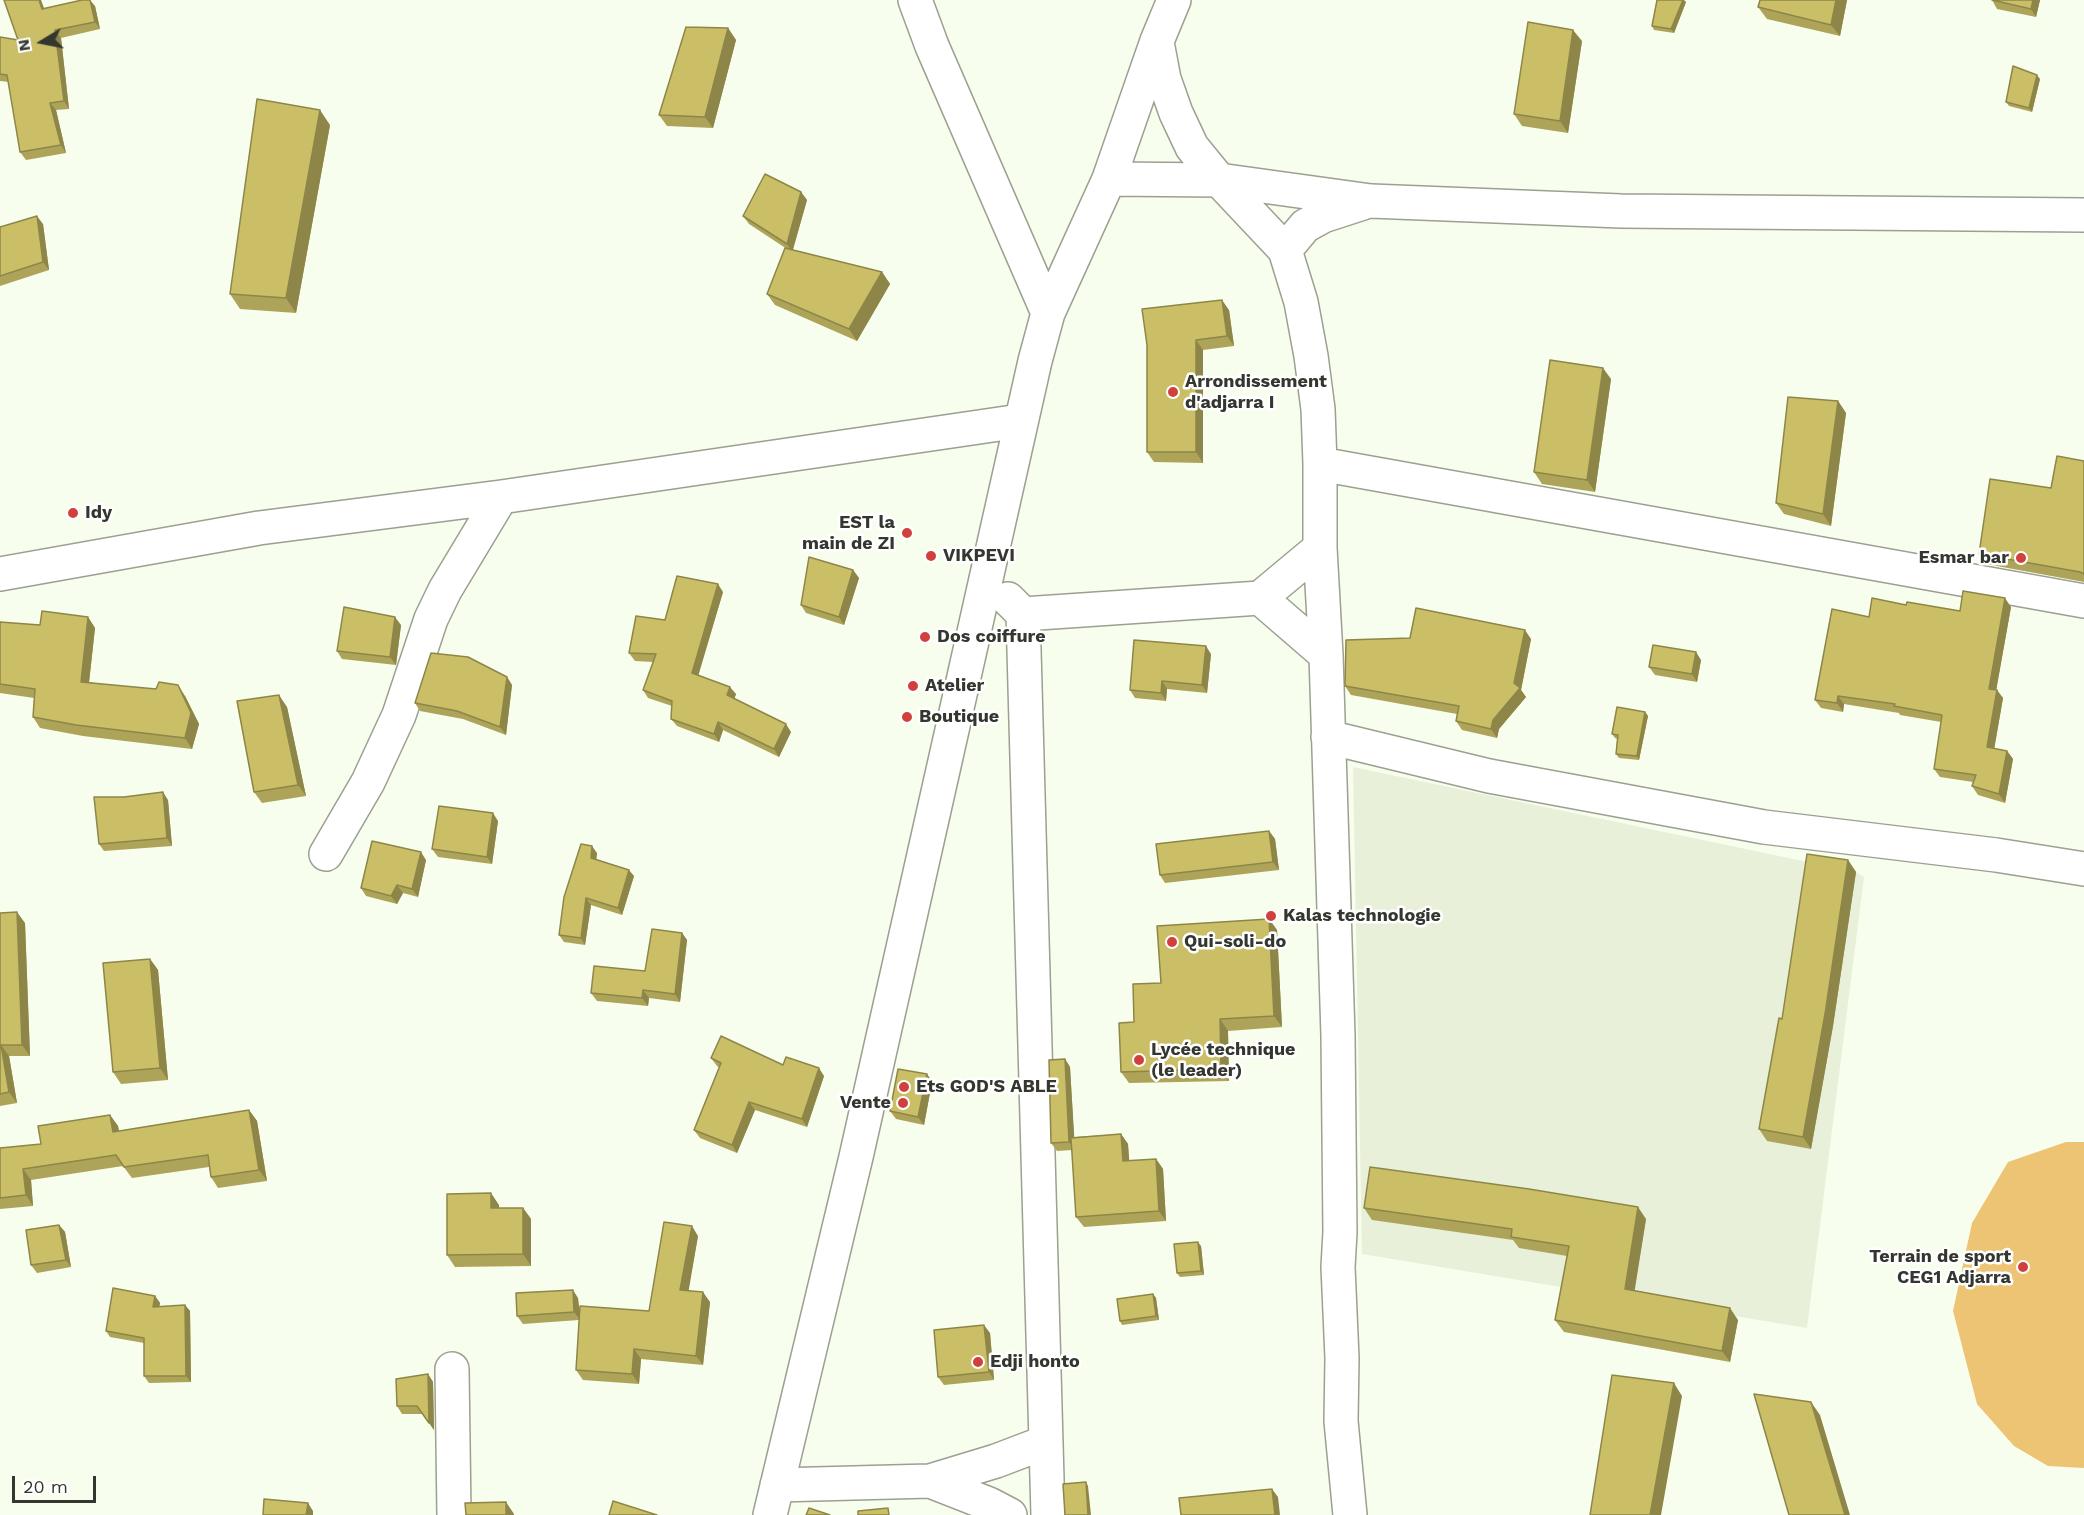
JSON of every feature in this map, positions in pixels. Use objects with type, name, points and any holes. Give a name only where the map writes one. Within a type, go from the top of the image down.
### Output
[{"type":"street","points":[[915,0],[932,46],[1048,313]]},
{"type":"street","points":[[1156,0],[1157,41],[1164,79],[1176,113],[1192,147],[1219,180],[1285,250],[1301,302],[1318,409],[1320,548],[1326,654],[1338,1036],[1341,1421],[1350,1515]]},
{"type":"street","points":[[1046,1442],[996,1461],[930,1481],[773,1500],[858,1146],[1020,421],[1048,313],[1109,179],[1157,41],[1174,0]]},
{"type":"street","points":[[1109,179],[1219,180],[1371,201],[1621,211],[2084,215]]},
{"type":"street","points":[[1285,250],[1305,226],[1323,216],[1371,201]]},
{"type":"street","points":[[0,574],[259,528],[501,497],[1020,421]]},
{"type":"street","points":[[1320,464],[2084,601]]},
{"type":"street","points":[[326,854],[369,782],[399,715],[431,619],[501,497]]},
{"type":"street","points":[[1023,614],[1260,598],[1320,548]]},
{"type":"street","points":[[986,576],[1023,614],[1048,1515]]},
{"type":"street","points":[[1260,598],[1326,654]]},
{"type":"street","points":[[1328,737],[1456,766],[1489,776],[1752,825],[1996,855],[2084,869]]},
{"type":"street","points":[[452,1369],[454,1515]]},
{"type":"street","points":[[930,1481],[989,1504],[1010,1515]]},
{"type":"shaded area","points":[[1353,767],[1856,872],[1864,877],[1807,1328],[1362,1254]]},
{"type":"shaded area","name":"Terrain de sport CEG1 Adjarra","points":[[2066,1142],[2084,1142],[2084,1468],[2048,1466],[2014,1446],[1977,1404],[1953,1311],[1972,1223],[2008,1162]]},
{"type":"building","points":[[4,0],[39,0],[42,9],[90,0],[95,22],[55,30],[64,101],[50,103],[61,145],[20,152],[7,75],[0,74],[0,37],[18,40]]},
{"type":"building","points":[[1657,0],[1683,0],[1671,29],[1652,26]]},
{"type":"building","points":[[1760,0],[1836,0],[1831,25],[1758,7]]},
{"type":"building","points":[[1992,0],[2033,0],[2031,9]]},
{"type":"building","points":[[1528,22],[1573,30],[1560,121],[1514,114]]},
{"type":"building","points":[[686,27],[728,28],[705,117],[659,115]]},
{"type":"building","points":[[2013,66],[2037,75],[2029,108],[2006,102]]},
{"type":"building","points":[[257,99],[320,110],[286,298],[230,294]]},
{"type":"building","points":[[765,174],[801,192],[787,244],[743,216]]},
{"type":"building","points":[[37,216],[43,262],[0,276],[0,227]]},
{"type":"building","points":[[785,248],[882,272],[849,329],[767,294]]},
{"type":"building","points":[[1222,300],[1227,336],[1196,340],[1196,452],[1147,452],[1147,345],[1142,309]]},
{"type":"building","points":[[1550,360],[1603,368],[1587,480],[1534,472]]},
{"type":"building","points":[[1788,397],[1838,401],[1823,514],[1776,503]]},
{"type":"building","points":[[2057,456],[2084,461],[2084,574],[1979,554],[1990,479],[2051,488]]},
{"type":"building","points":[[809,557],[853,570],[839,617],[801,605]]},
{"type":"building","points":[[677,576],[718,584],[692,673],[730,687],[727,695],[786,724],[774,749],[718,722],[714,734],[671,719],[672,701],[643,690],[656,654],[629,653],[636,616],[665,620]]},
{"type":"building","points":[[1963,591],[2005,598],[1989,689],[1997,690],[1987,747],[2007,751],[1999,794],[1972,786],[1976,775],[1934,769],[1942,715],[1894,706],[1895,704],[1838,696],[1837,703],[1815,700],[1832,609],[1869,617],[1872,598],[1906,605],[1907,602],[1960,611]]},
{"type":"building","points":[[344,607],[395,617],[390,657],[337,651]]},
{"type":"building","points":[[1416,608],[1525,630],[1514,683],[1520,688],[1493,720],[1491,729],[1456,721],[1459,706],[1345,686],[1346,640],[1410,638]]},
{"type":"building","points":[[42,611],[88,617],[81,682],[156,689],[159,682],[178,685],[191,713],[185,738],[76,725],[33,717],[35,689],[0,684],[0,622],[40,625]]},
{"type":"building","points":[[1134,640],[1206,646],[1202,685],[1162,681],[1161,693],[1130,690]]},
{"type":"building","points":[[1653,645],[1696,652],[1692,674],[1649,667]]},
{"type":"building","points":[[431,653],[468,657],[507,677],[500,727],[457,711],[415,703]]},
{"type":"building","points":[[279,695],[298,785],[254,792],[237,701]]},
{"type":"building","points":[[1617,707],[1645,712],[1637,756],[1616,754],[1618,735],[1612,734]]},
{"type":"building","points":[[163,792],[167,838],[99,844],[94,797],[124,797]]},
{"type":"building","points":[[439,806],[493,813],[487,857],[432,849]]},
{"type":"building","points":[[1269,831],[1273,862],[1160,875],[1156,844]]},
{"type":"building","points":[[372,841],[421,852],[412,889],[397,885],[391,896],[361,888]]},
{"type":"building","points":[[581,844],[592,846],[591,858],[629,870],[618,908],[586,898],[581,938],[559,935],[564,897]]},
{"type":"building","points":[[1807,854],[1848,860],[1825,1014],[1803,1137],[1759,1129],[1779,1018],[1782,1019]]},
{"type":"building","points":[[17,912],[22,1045],[1,1045],[9,1092],[0,1094],[0,913]]},
{"type":"building","points":[[1269,919],[1274,1016],[1220,1019],[1221,1069],[1121,1072],[1119,1023],[1134,1022],[1133,984],[1161,983],[1157,926]]},
{"type":"building","points":[[652,929],[682,933],[675,994],[643,990],[642,998],[591,993],[594,966],[645,971]]},
{"type":"building","points":[[150,959],[160,1068],[113,1072],[103,963]]},
{"type":"building","points":[[721,1036],[783,1065],[786,1057],[819,1068],[802,1119],[749,1102],[732,1145],[694,1130],[721,1063],[711,1058]]},
{"type":"building","points":[[1065,1059],[1069,1142],[1051,1143],[1049,1060]]},
{"type":"building","points":[[898,1069],[927,1074],[918,1117],[890,1111]]},
{"type":"building","points":[[249,1110],[259,1170],[211,1177],[208,1155],[124,1167],[116,1155],[23,1169],[26,1195],[0,1198],[0,1148],[41,1144],[38,1126],[110,1115],[113,1132]]},
{"type":"building","points":[[1121,1134],[1123,1161],[1156,1159],[1159,1211],[1076,1217],[1071,1138]]},
{"type":"building","points":[[1370,1167],[1638,1207],[1625,1289],[1730,1308],[1722,1351],[1555,1320],[1569,1246],[1511,1237],[1512,1229],[1364,1208]]},
{"type":"building","points":[[491,1193],[491,1208],[523,1208],[523,1254],[447,1255],[447,1194]]},
{"type":"building","points":[[664,1222],[692,1226],[680,1290],[703,1292],[696,1356],[634,1349],[632,1374],[576,1370],[580,1306],[649,1311]]},
{"type":"building","points":[[59,1225],[66,1260],[31,1265],[26,1230]]},
{"type":"building","points":[[1198,1242],[1201,1271],[1177,1273],[1174,1244]]},
{"type":"building","points":[[113,1288],[155,1296],[153,1307],[185,1305],[186,1376],[144,1376],[144,1338],[106,1331]]},
{"type":"building","points":[[573,1290],[574,1312],[517,1316],[516,1293]]},
{"type":"building","points":[[1153,1294],[1156,1316],[1120,1321],[1117,1299]]},
{"type":"building","points":[[984,1325],[989,1372],[938,1377],[934,1330]]},
{"type":"building","points":[[428,1374],[429,1423],[417,1406],[397,1406],[396,1379]]},
{"type":"building","points":[[1612,1375],[1674,1383],[1650,1515],[1590,1515]]},
{"type":"building","points":[[1754,1394],[1811,1402],[1845,1515],[1789,1515]]},
{"type":"building","points":[[1086,1482],[1088,1515],[1065,1515],[1063,1484]]},
{"type":"building","points":[[1272,1489],[1275,1515],[1181,1515],[1179,1498]]},
{"type":"building","points":[[264,1499],[308,1503],[306,1515],[263,1515]]},
{"type":"building","points":[[613,1501],[657,1515],[609,1515]]},
{"type":"building","points":[[506,1502],[506,1515],[466,1515],[465,1503]]},
{"type":"building","points":[[809,1508],[830,1515],[806,1515]]},
{"type":"building","points":[[888,1508],[889,1515],[858,1515],[858,1511]]},
{"type":"place","name":"Arrondissement d'adjarra I","points":[[1173,392]]},
{"type":"place","name":"Idy","points":[[73,513]]},
{"type":"place","name":"EST la main de ZI","points":[[907,533]]},
{"type":"place","name":"VIKPEVI","points":[[931,556]]},
{"type":"place","name":"Esmar bar","points":[[2021,558]]},
{"type":"place","name":"Dos coiffure","points":[[925,637]]},
{"type":"place","name":"Atelier","points":[[913,686]]},
{"type":"place","name":"Boutique","points":[[907,717]]},
{"type":"place","name":"Kalas technologie","points":[[1271,916]]},
{"type":"place","name":"Qui-soli-do","points":[[1172,942]]},
{"type":"place","name":"Lycée technique (le leader)","points":[[1139,1060]]},
{"type":"place","name":"Ets GOD'S ABLE","points":[[904,1087]]},
{"type":"place","name":"Vente","points":[[903,1103]]},
{"type":"place","name":"Terrain de sport CEG1 Adjarra","points":[[2023,1267]]},
{"type":"place","name":"Edji honto","points":[[978,1362]]}]
